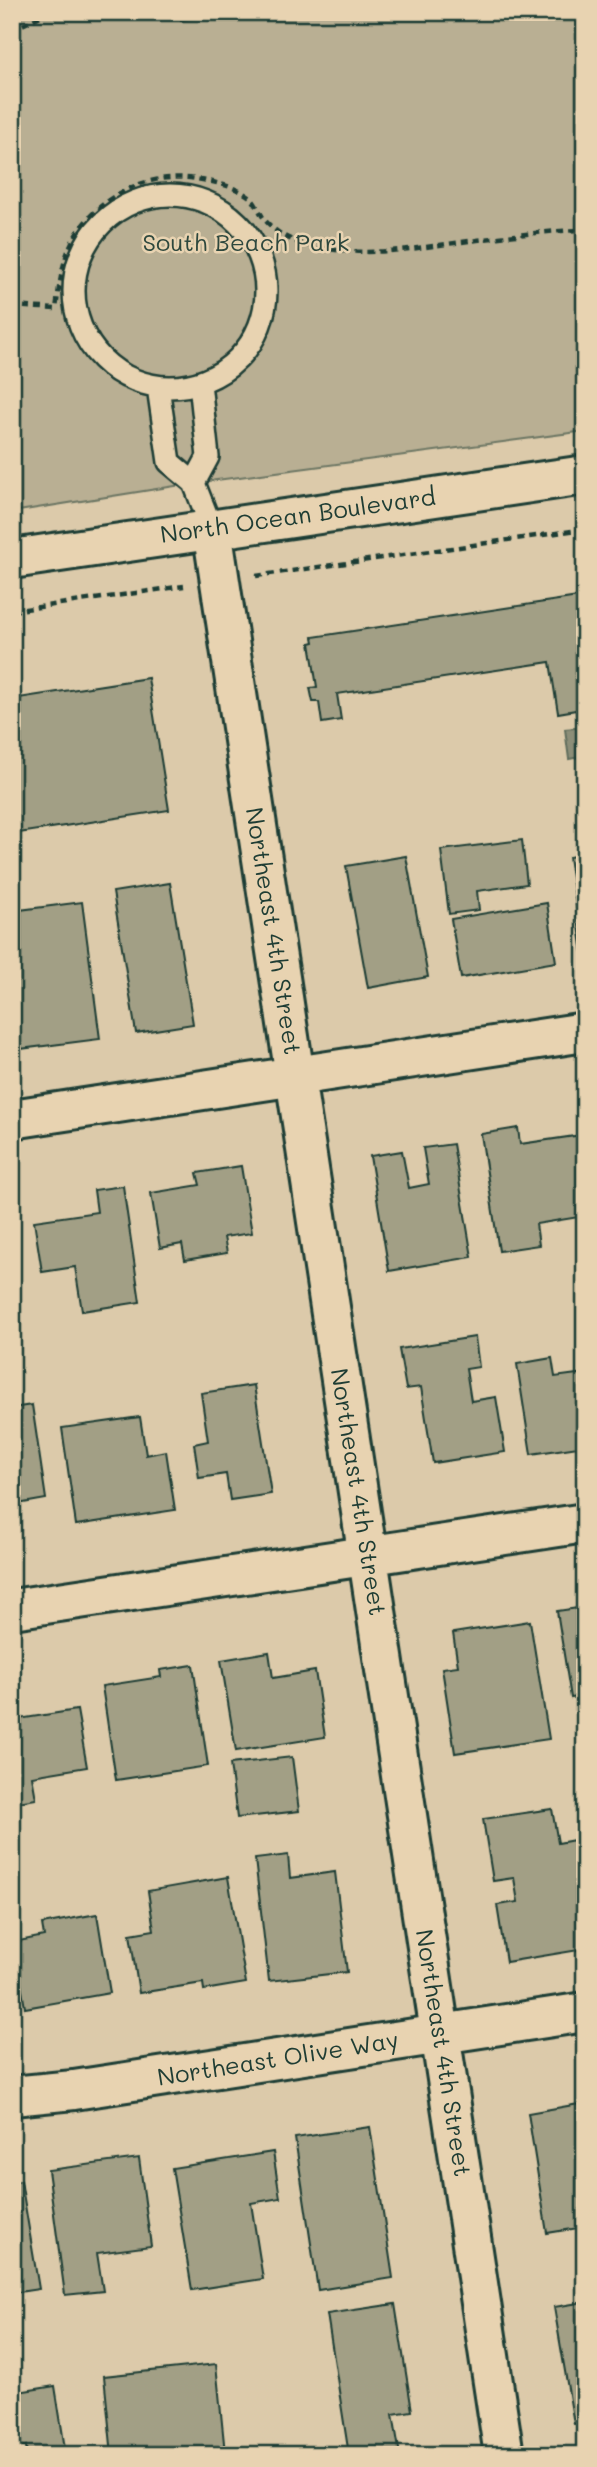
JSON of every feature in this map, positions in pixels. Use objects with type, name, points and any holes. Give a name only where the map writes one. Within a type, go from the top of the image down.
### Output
[{"type":"street","name":"North Ocean Boulevard","points":[[12,559],[585,475]]},
{"type":"street","name":"Northeast 4th Street","points":[[212,529],[504,2455]]},
{"type":"street","points":[[12,1119],[585,1032]]},
{"type":"street","points":[[12,1609],[585,1522]]},
{"type":"street","name":"Northeast Olive Way","points":[[12,2096],[74,2090],[585,2012]]},
{"type":"lane","points":[[164,195],[197,198],[226,212],[249,236],[263,266],[267,298],[260,326],[246,351],[226,370],[200,383],[158,387],[131,380],[109,366],[87,341],[76,310],[75,277],[85,246],[105,220],[132,202],[164,195]]},
{"type":"lane","points":[[194,483],[208,457],[200,383]]},
{"type":"lane","points":[[158,387],[169,462],[194,483],[212,529]]},
{"type":"path","points":[[12,30],[49,12]]},
{"type":"path","points":[[12,306],[56,309],[61,278],[72,242],[96,210],[119,193],[145,181],[180,176],[220,183],[251,198],[265,221],[292,242],[338,251],[388,252],[544,231],[585,230]]},
{"type":"path","points":[[12,611],[585,529]]},
{"type":"green space","name":"South Beach Park","points":[[12,12],[585,12],[585,431],[194,483],[12,512]]},
{"type":"shaded area","points":[[585,727],[585,756],[569,759],[565,729]]},
{"type":"building","points":[[180,12],[205,12],[206,17],[181,20]]},
{"type":"building","points":[[585,596],[585,717],[577,718],[576,710],[558,713],[550,662],[337,694],[341,720],[322,723],[319,702],[313,702],[310,688],[317,687],[310,643],[314,642],[313,637]]},
{"type":"building","points":[[148,678],[169,810],[12,834],[12,699]]},
{"type":"building","points":[[522,840],[527,884],[477,891],[479,910],[449,914],[441,850]]},
{"type":"building","points":[[585,854],[585,953],[583,953],[569,857]]},
{"type":"building","points":[[406,856],[428,977],[368,988],[346,866]]},
{"type":"building","points":[[170,883],[193,1024],[136,1033],[113,892]]},
{"type":"building","points":[[82,902],[100,1039],[12,1050],[12,911]]},
{"type":"building","points":[[547,903],[556,962],[461,978],[451,919]]},
{"type":"building","points":[[518,1128],[520,1144],[582,1135],[585,1152],[585,1216],[536,1224],[539,1245],[499,1251],[481,1134]]},
{"type":"building","points":[[453,1144],[472,1257],[389,1271],[370,1156],[402,1151],[409,1188],[429,1184],[423,1148]]},
{"type":"building","points":[[241,1166],[252,1233],[224,1237],[227,1253],[185,1260],[182,1244],[160,1248],[151,1193],[200,1185],[197,1173]]},
{"type":"building","points":[[123,1186],[140,1302],[82,1311],[75,1267],[42,1272],[34,1221],[97,1212],[94,1190]]},
{"type":"building","points":[[475,1337],[479,1367],[466,1369],[471,1401],[496,1397],[505,1452],[433,1463],[421,1387],[406,1389],[399,1349]]},
{"type":"building","points":[[552,1358],[555,1377],[585,1373],[585,1446],[531,1454],[517,1364]]},
{"type":"building","points":[[254,1385],[271,1494],[230,1500],[226,1474],[199,1478],[194,1444],[208,1441],[201,1393]]},
{"type":"building","points":[[32,1405],[46,1499],[12,1505],[12,1408]]},
{"type":"building","points":[[140,1417],[146,1455],[166,1451],[175,1510],[76,1525],[62,1428]]},
{"type":"building","points":[[585,1607],[585,1696],[571,1698],[557,1611]]},
{"type":"building","points":[[530,1621],[549,1739],[455,1753],[442,1668],[458,1666],[453,1633]]},
{"type":"building","points":[[269,1652],[273,1678],[315,1671],[325,1737],[236,1751],[221,1660]]},
{"type":"building","points":[[193,1665],[208,1766],[116,1780],[102,1686],[161,1677],[160,1670]]},
{"type":"building","points":[[77,1710],[87,1767],[32,1776],[36,1799],[12,1803],[12,1720]]},
{"type":"building","points":[[292,1757],[299,1811],[237,1818],[230,1764]]},
{"type":"building","points":[[552,1809],[558,1843],[585,1838],[585,1949],[506,1962],[497,1905],[518,1902],[514,1878],[493,1881],[483,1819]]},
{"type":"building","points":[[288,1855],[290,1878],[335,1872],[347,1972],[269,1981],[255,1859]]},
{"type":"building","points":[[228,1877],[246,1983],[204,1990],[203,1983],[139,1993],[130,1934],[154,1930],[148,1891]]},
{"type":"building","points":[[97,1914],[110,1993],[25,2008],[14,1942],[44,1936],[42,1924]]},
{"type":"building","points":[[579,2104],[585,2139],[585,2227],[547,2233],[528,2113]]},
{"type":"building","points":[[370,2127],[393,2278],[318,2290],[295,2138]]},
{"type":"building","points":[[273,2152],[280,2198],[251,2203],[263,2279],[192,2290],[172,2168]]},
{"type":"building","points":[[139,2158],[151,2246],[97,2253],[103,2291],[65,2295],[48,2170]]},
{"type":"building","points":[[21,2181],[39,2289],[12,2293],[12,2183]]},
{"type":"building","points":[[585,2302],[585,2423],[574,2424],[554,2307]]},
{"type":"building","points":[[395,2304],[412,2411],[393,2414],[400,2455],[349,2455],[327,2314]]},
{"type":"building","points":[[216,2364],[225,2453],[112,2455],[104,2376]]},
{"type":"building","points":[[55,2386],[66,2455],[27,2455],[26,2446],[12,2448],[12,2393]]}]
